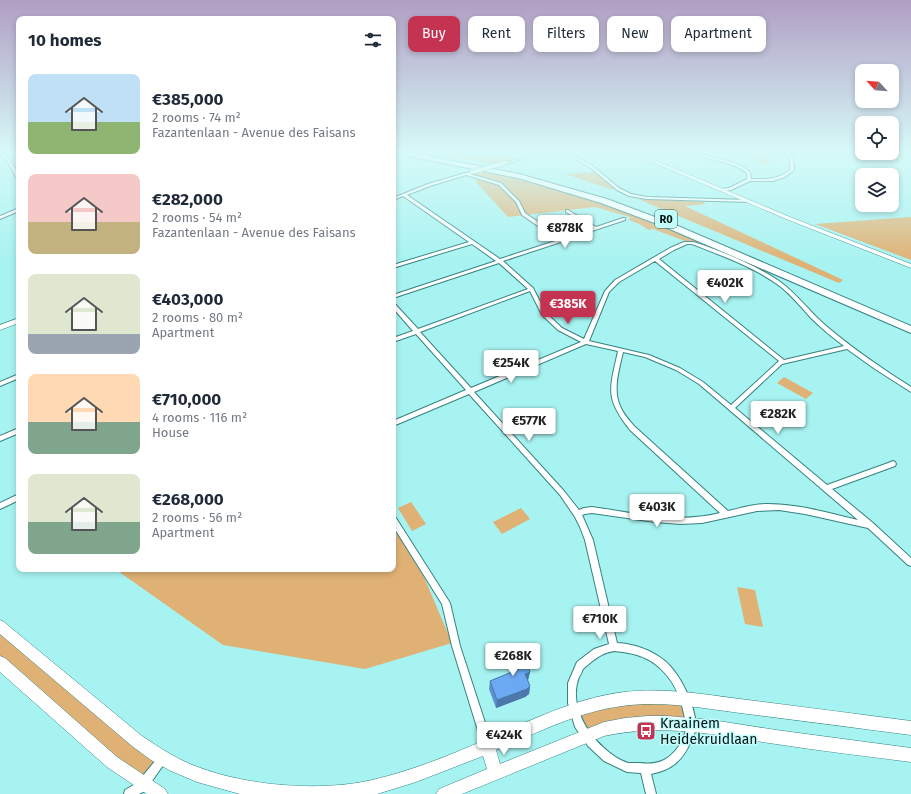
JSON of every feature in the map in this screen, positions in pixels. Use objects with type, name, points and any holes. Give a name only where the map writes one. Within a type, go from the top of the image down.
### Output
[{"type":"highway","name":"R0","points":[[560,188],[598,199],[668,225],[911,330]]},
{"type":"highway","name":"R0","points":[[574,188],[612,199],[674,222],[911,323]]},
{"type":"street","points":[[396,198],[421,188]]},
{"type":"street","points":[[504,188],[518,202],[521,211],[563,241]]},
{"type":"street","points":[[617,188],[622,192],[635,196],[748,201]]},
{"type":"street","points":[[722,188],[748,201],[911,266]]},
{"type":"street","points":[[727,190],[731,188]]},
{"type":"street","points":[[404,195],[500,261],[531,289],[544,314],[550,321],[566,333],[586,342],[647,356],[678,369],[701,384],[827,488],[911,563]]},
{"type":"street","points":[[0,218],[16,210]]},
{"type":"street","points":[[567,211],[596,229]]},
{"type":"street","points":[[396,296],[624,220]]},
{"type":"street","points":[[396,266],[472,242]]},
{"type":"street","points":[[396,423],[586,342],[607,291],[617,281],[686,243],[693,243],[749,266],[776,281],[847,347],[911,390]]},
{"type":"street","points":[[656,259],[783,362]]},
{"type":"street","points":[[396,339],[531,289]]},
{"type":"street","points":[[396,308],[562,493],[578,514],[589,540],[614,647]]},
{"type":"street","points":[[0,328],[16,321]]},
{"type":"street","points":[[731,408],[783,362],[847,347]]},
{"type":"street","points":[[621,350],[612,384],[612,393],[622,416],[632,428],[727,515]]},
{"type":"street","points":[[0,384],[16,377]]},
{"type":"street","points":[[0,439],[16,431]]},
{"type":"street","points":[[827,488],[893,464]]},
{"type":"street","points":[[0,506],[16,499]]},
{"type":"street","points":[[578,514],[584,511],[592,510],[692,522],[727,515],[744,509],[774,507],[870,525]]},
{"type":"street","points":[[396,525],[446,603],[456,646],[496,774]]},
{"type":"street","points":[[0,626],[137,741],[176,766],[195,775],[236,786],[271,792],[326,793],[357,790],[392,782],[488,747],[574,710],[605,702],[637,697],[686,699],[911,728]]},
{"type":"street","points":[[614,647],[624,647],[643,652],[659,661],[679,683],[686,699],[691,727],[684,746],[676,758],[655,769],[637,770],[618,765],[603,756],[585,736],[579,725],[574,710],[571,690],[576,672],[584,661],[597,651],[614,647]]},
{"type":"street","points":[[0,663],[112,762],[160,794]]},
{"type":"street","points":[[444,794],[496,774],[585,736],[604,729],[631,723],[652,722],[690,724],[911,755]]},
{"type":"street","points":[[129,794],[143,784],[163,758]]},
{"type":"street","points":[[646,770],[651,794]]},
{"type":"shaded area","points":[[481,188],[549,188],[621,211],[701,243],[685,241],[653,229],[649,230],[629,220],[630,217],[595,207],[508,217]]},
{"type":"shaded area","points":[[638,199],[704,202],[705,204],[685,206],[843,280],[839,283]]},
{"type":"shaded area","points":[[911,217],[911,260],[815,224]]},
{"type":"shaded area","points":[[784,377],[813,393],[806,399],[777,383]]},
{"type":"shaded area","points":[[411,502],[426,524],[412,531],[398,508]]},
{"type":"shaded area","points":[[521,508],[530,519],[502,534],[493,522]]},
{"type":"shaded area","points":[[396,531],[424,577],[452,643],[365,669],[223,645],[119,572],[396,572]]},
{"type":"shaded area","points":[[737,587],[755,590],[763,627],[745,624]]},
{"type":"shaded area","points":[[0,631],[156,761],[142,778],[0,659]]},
{"type":"shaded area","points":[[680,703],[684,713],[683,717],[590,729],[587,728],[581,718],[581,715],[607,704]]},
{"type":"building","points":[[518,643],[530,672],[525,674],[530,686],[527,689],[497,700],[490,681],[519,669],[509,646]]},
{"type":"place","name":"Kraainem Heidekruidlaan","points":[[646,731]]}]
